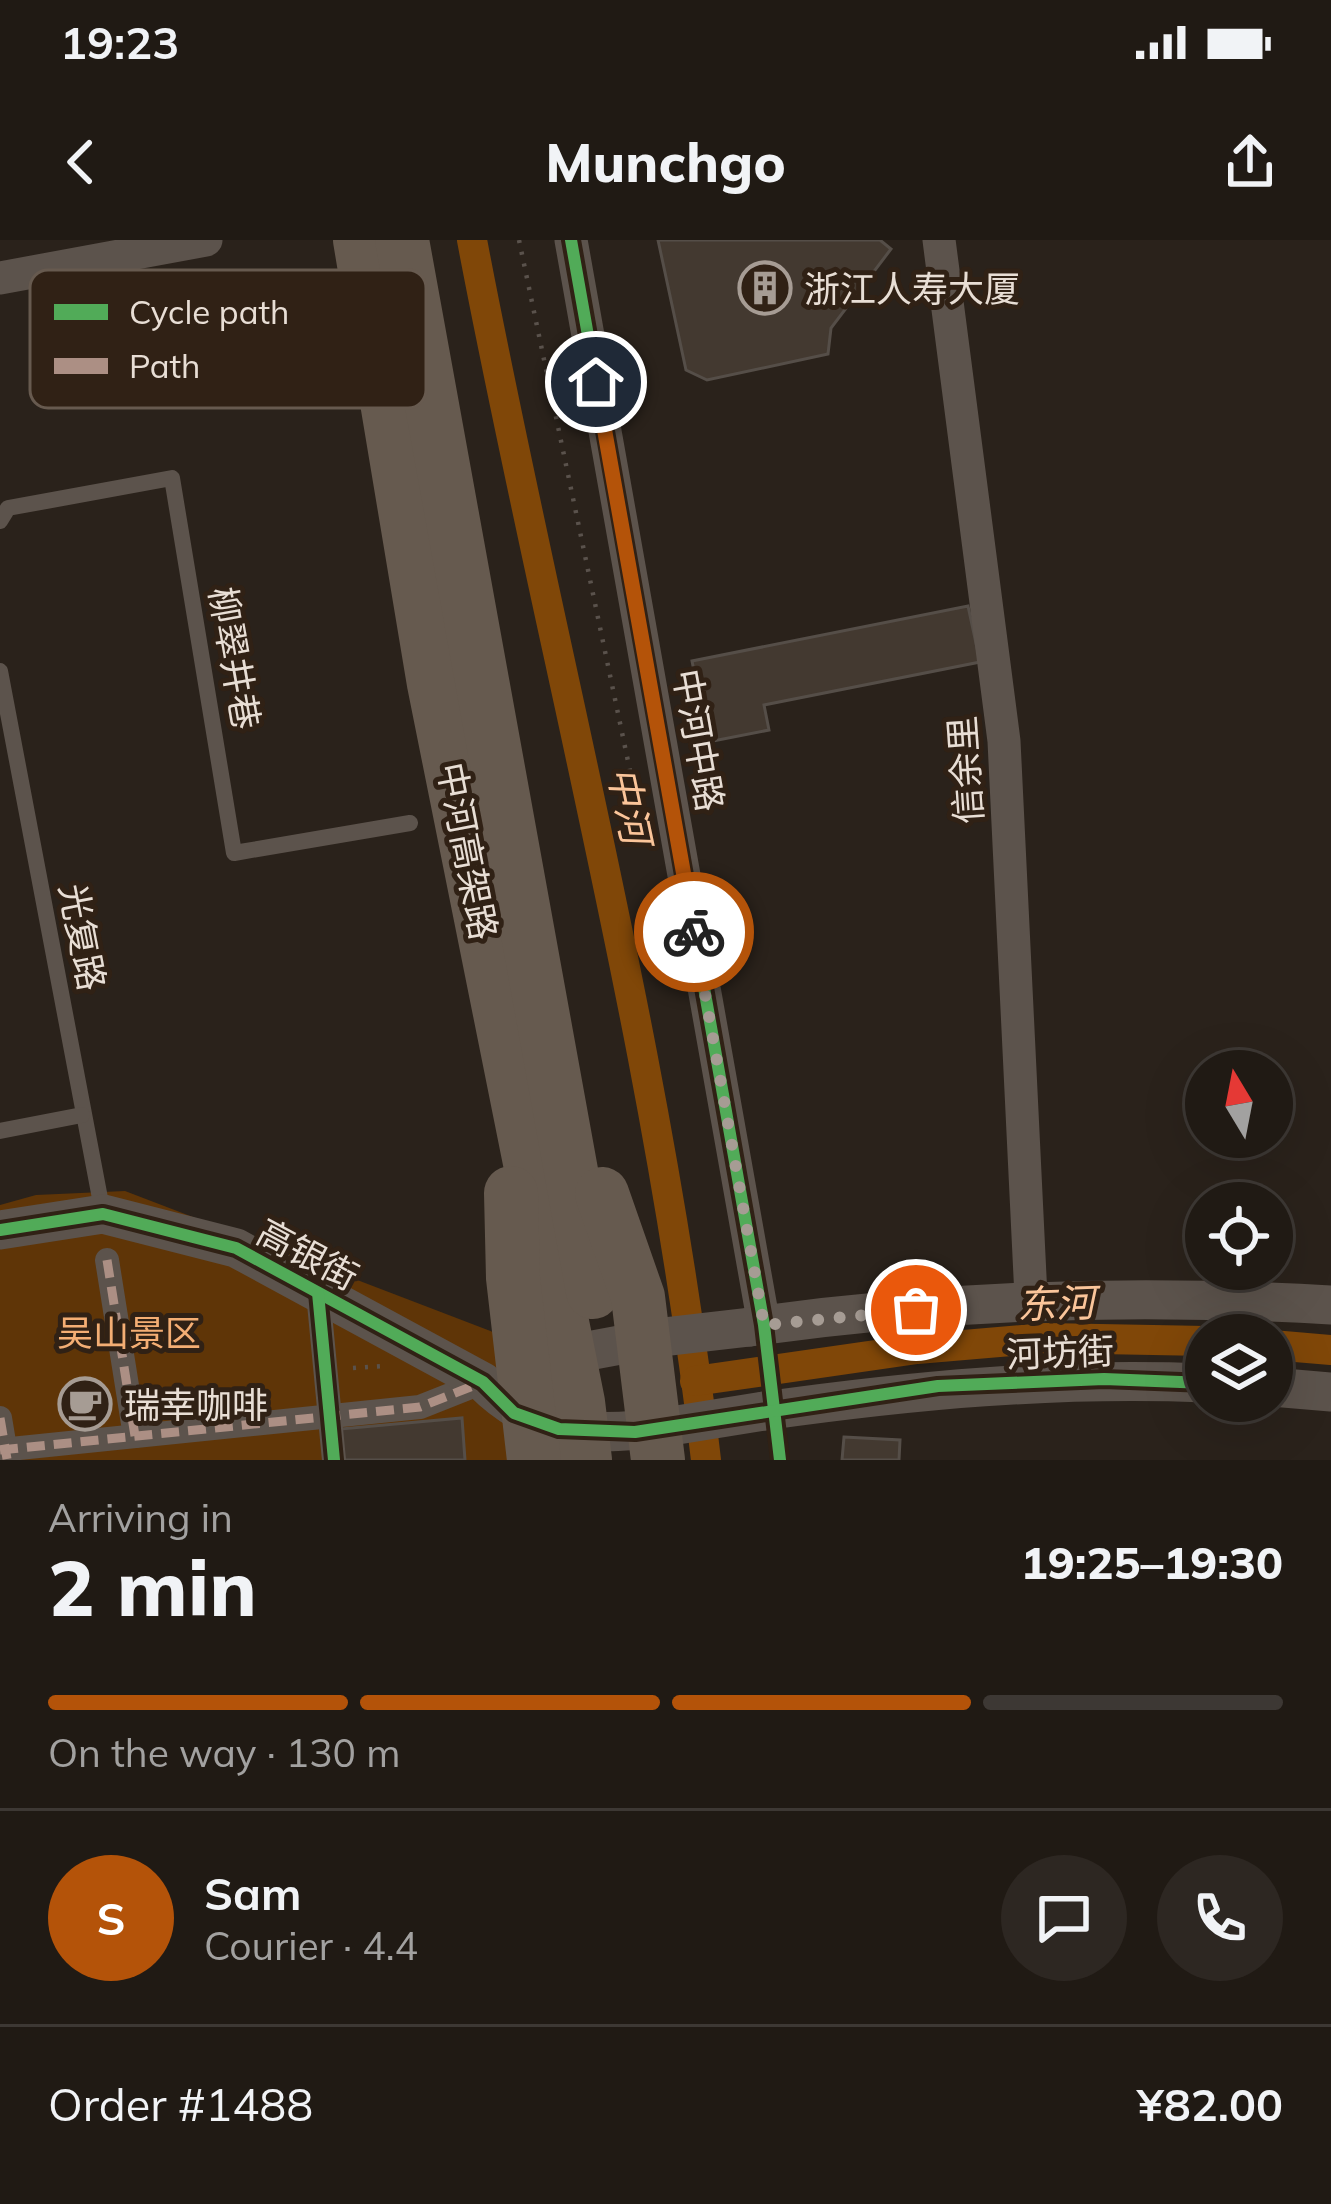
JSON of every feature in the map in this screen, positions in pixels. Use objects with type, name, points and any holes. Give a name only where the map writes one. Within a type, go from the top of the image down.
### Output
[{"type":"highway","name":"中河高架路","points":[[360,240],[365,270]]},
{"type":"highway","name":"中河高架路","points":[[402,240],[407,270]]},
{"type":"highway","name":"中河高架路","points":[[426,394],[528,1049]]},
{"type":"highway","name":"中河高架路","points":[[388,408],[434,684],[528,1049],[619,1460]]},
{"type":"highway","points":[[528,1049],[638,1297],[664,1443]]},
{"type":"highway","points":[[528,1049],[513,1278],[560,1450]]},
{"type":"street","points":[[43,270],[206,240]]},
{"type":"street","name":"中河中路","points":[[571,240],[757,1326]]},
{"type":"street","name":"信余里","points":[[939,240],[1004,741],[1030,1298]]},
{"type":"street","points":[[0,278],[30,272]]},
{"type":"street","name":"高银街","points":[[0,1230],[103,1214],[236,1248],[482,1382],[560,1450]]},
{"type":"street","points":[[107,1260],[135,1436]]},
{"type":"street","points":[[318,1292],[334,1460]]},
{"type":"street","name":"河坊街","points":[[4,1452],[420,1407],[550,1357],[757,1326],[1030,1298],[1183,1296],[1331,1305]]},
{"type":"street","name":"河坊街","points":[[560,1450],[635,1432],[664,1443],[770,1410],[938,1387],[1104,1379],[1185,1382]]},
{"type":"street","points":[[1293,1389],[1331,1392]]},
{"type":"street","points":[[0,1418],[4,1452]]},
{"type":"lane","name":"柳翠井巷","points":[[0,521],[8,508],[172,478],[234,853],[410,823]]},
{"type":"lane","name":"光复路","points":[[0,671],[103,1214]]},
{"type":"lane","points":[[0,1131],[82,1115]]},
{"type":"lane","points":[[757,1326],[780,1460]]},
{"type":"path","points":[[519,240],[644,835]]},
{"type":"path","points":[[326,1370],[401,1364]]},
{"type":"green space","name":"吴山景区","points":[[125,1191],[519,1342],[523,1460],[0,1460],[0,1205],[36,1195]]},
{"type":"building","name":"浙江人寿大厦","points":[[658,240],[880,240],[891,249],[831,328],[828,354],[707,380],[686,370]]},
{"type":"building","points":[[968,606],[980,662],[764,705],[769,730],[708,742],[692,661]]},
{"type":"building","points":[[462,1418],[465,1460],[343,1460],[340,1429]]},
{"type":"building","points":[[844,1437],[900,1440],[899,1460],[842,1460]]},
{"type":"waterway","name":"中河","points":[[472,240],[632,1000],[686,1306],[706,1460]]},
{"type":"waterway","name":"东河","points":[[695,1381],[917,1349],[1046,1338],[1185,1341]]},
{"type":"waterway","name":"东河","points":[[1293,1347],[1331,1350]]},
{"type":"marked path","points":[[107,1260],[135,1436]]},
{"type":"marked path","points":[[0,1450],[420,1407],[483,1382]]},
{"type":"marked path","points":[[0,1418],[7,1459]]},
{"type":"cycle path","points":[[571,240],[764,1325],[780,1460]]},
{"type":"cycle path","points":[[0,1230],[103,1214],[236,1248],[483,1382],[514,1413],[559,1429],[635,1432],[938,1386],[1104,1379],[1185,1382]]},
{"type":"cycle path","points":[[318,1293],[334,1460]]},
{"type":"way so far","points":[[694,932],[764,1325],[916,1310]]},
{"type":"place","name":"浙江人寿大厦","points":[[765,288]]},
{"type":"place","name":"瑞幸咖啡","points":[[85,1404]]},
{"type":"route","points":[[596,382],[694,932]]}]
